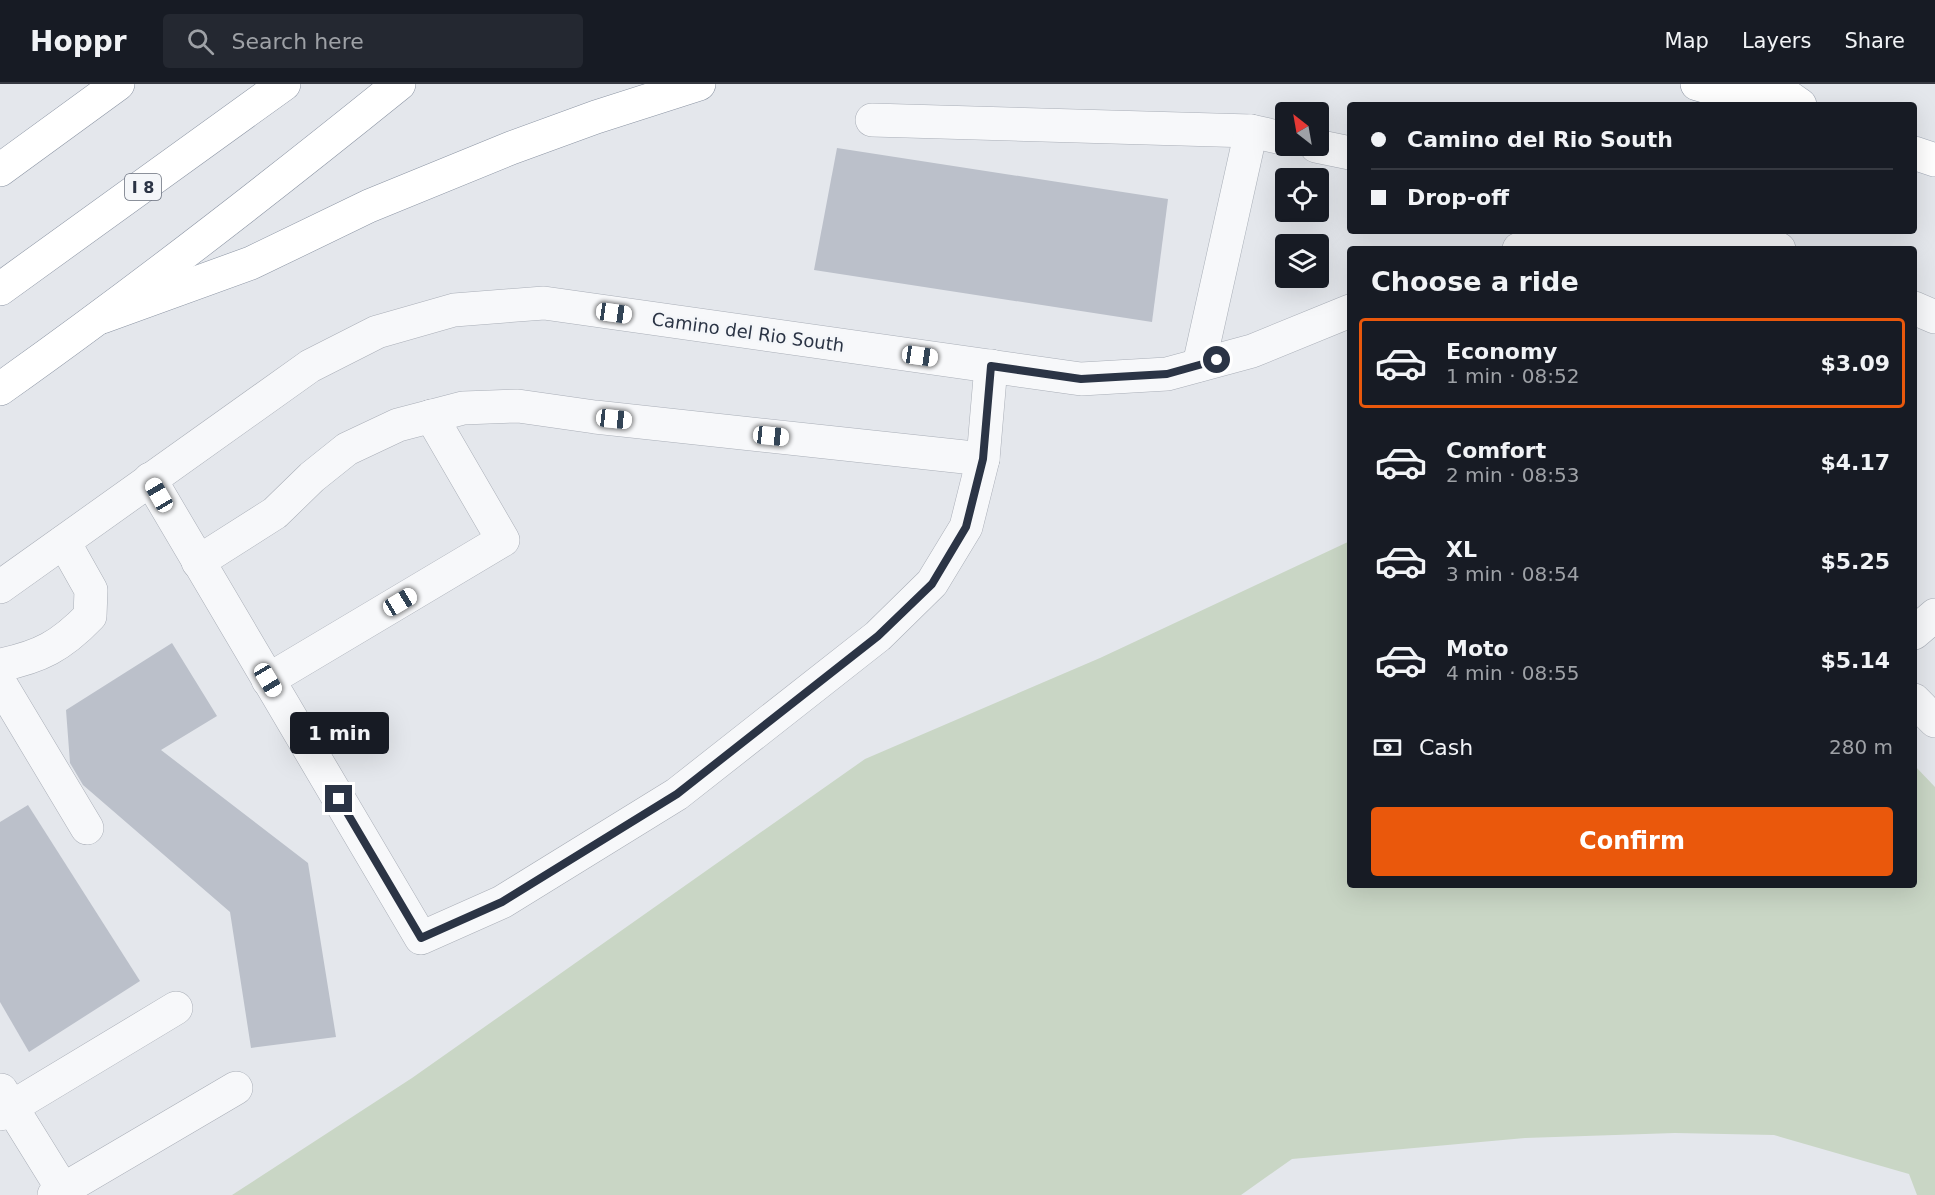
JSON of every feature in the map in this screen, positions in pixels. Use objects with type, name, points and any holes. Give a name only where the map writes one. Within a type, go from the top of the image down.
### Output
[{"type":"main road","points":[[0,170],[118,84]]},
{"type":"main road","name":"I 8","points":[[0,289],[284,84]]},
{"type":"main road","points":[[0,389],[102,317],[251,203],[399,84]]},
{"type":"main road","points":[[102,317],[251,263],[369,207],[510,148],[699,84]]},
{"type":"main road","points":[[1697,84],[1760,102]]},
{"type":"main road","points":[[1770,84],[1796,102]]},
{"type":"main road","points":[[0,154],[47,137]]},
{"type":"main road","points":[[1917,154],[1935,160]]},
{"type":"street","points":[[872,120],[1251,131],[1275,136]]},
{"type":"street","points":[[1199,365],[1251,131]]},
{"type":"street","points":[[1329,149],[1347,152]]},
{"type":"street","points":[[1529,246],[1542,242],[1622,234]]},
{"type":"street","points":[[1658,234],[1746,245]]},
{"type":"street","name":"Camino del Rio South","points":[[0,587],[310,366],[377,332],[454,310],[543,303],[1081,379],[1167,374],[1251,351],[1347,312]]},
{"type":"street","points":[[1917,309],[1935,317]]},
{"type":"street","points":[[150,479],[421,938],[502,902],[677,794],[878,636],[932,584],[966,527],[983,459],[991,366]]},
{"type":"street","points":[[198,562],[275,513],[312,477],[347,449],[398,425],[463,408],[518,406],[595,417],[983,459]]},
{"type":"street","points":[[268,680],[503,540],[431,416]]},
{"type":"street","points":[[0,665],[32,658],[70,638],[90,616],[92,590],[64,542]]},
{"type":"street","points":[[1917,630],[1935,615]]},
{"type":"street","points":[[0,684],[87,828]]},
{"type":"street","points":[[1917,703],[1935,721]]},
{"type":"street","points":[[176,1008],[4,1103],[59,1192],[236,1088]]},
{"type":"green space","points":[[1347,542],[1347,888],[1917,888],[1917,768],[1935,787],[1935,1195],[1917,1195],[1909,1174],[1774,1135],[1675,1133],[1525,1138],[1292,1159],[1241,1195],[232,1195],[412,1078],[865,759],[1100,658]]},
{"type":"building","points":[[837,148],[1168,199],[1152,322],[814,270]]},
{"type":"building","points":[[172,643],[217,716],[161,750],[308,863],[336,1037],[251,1048],[230,912],[83,785],[70,763],[66,710]]},
{"type":"building","points":[[28,805],[140,981],[29,1052],[0,1002],[0,822]]},
{"type":"route","points":[[339,799],[421,938],[502,902],[677,794],[878,636],[932,584],[966,527],[983,459],[991,366],[1081,379],[1167,374],[1217,360]]}]
